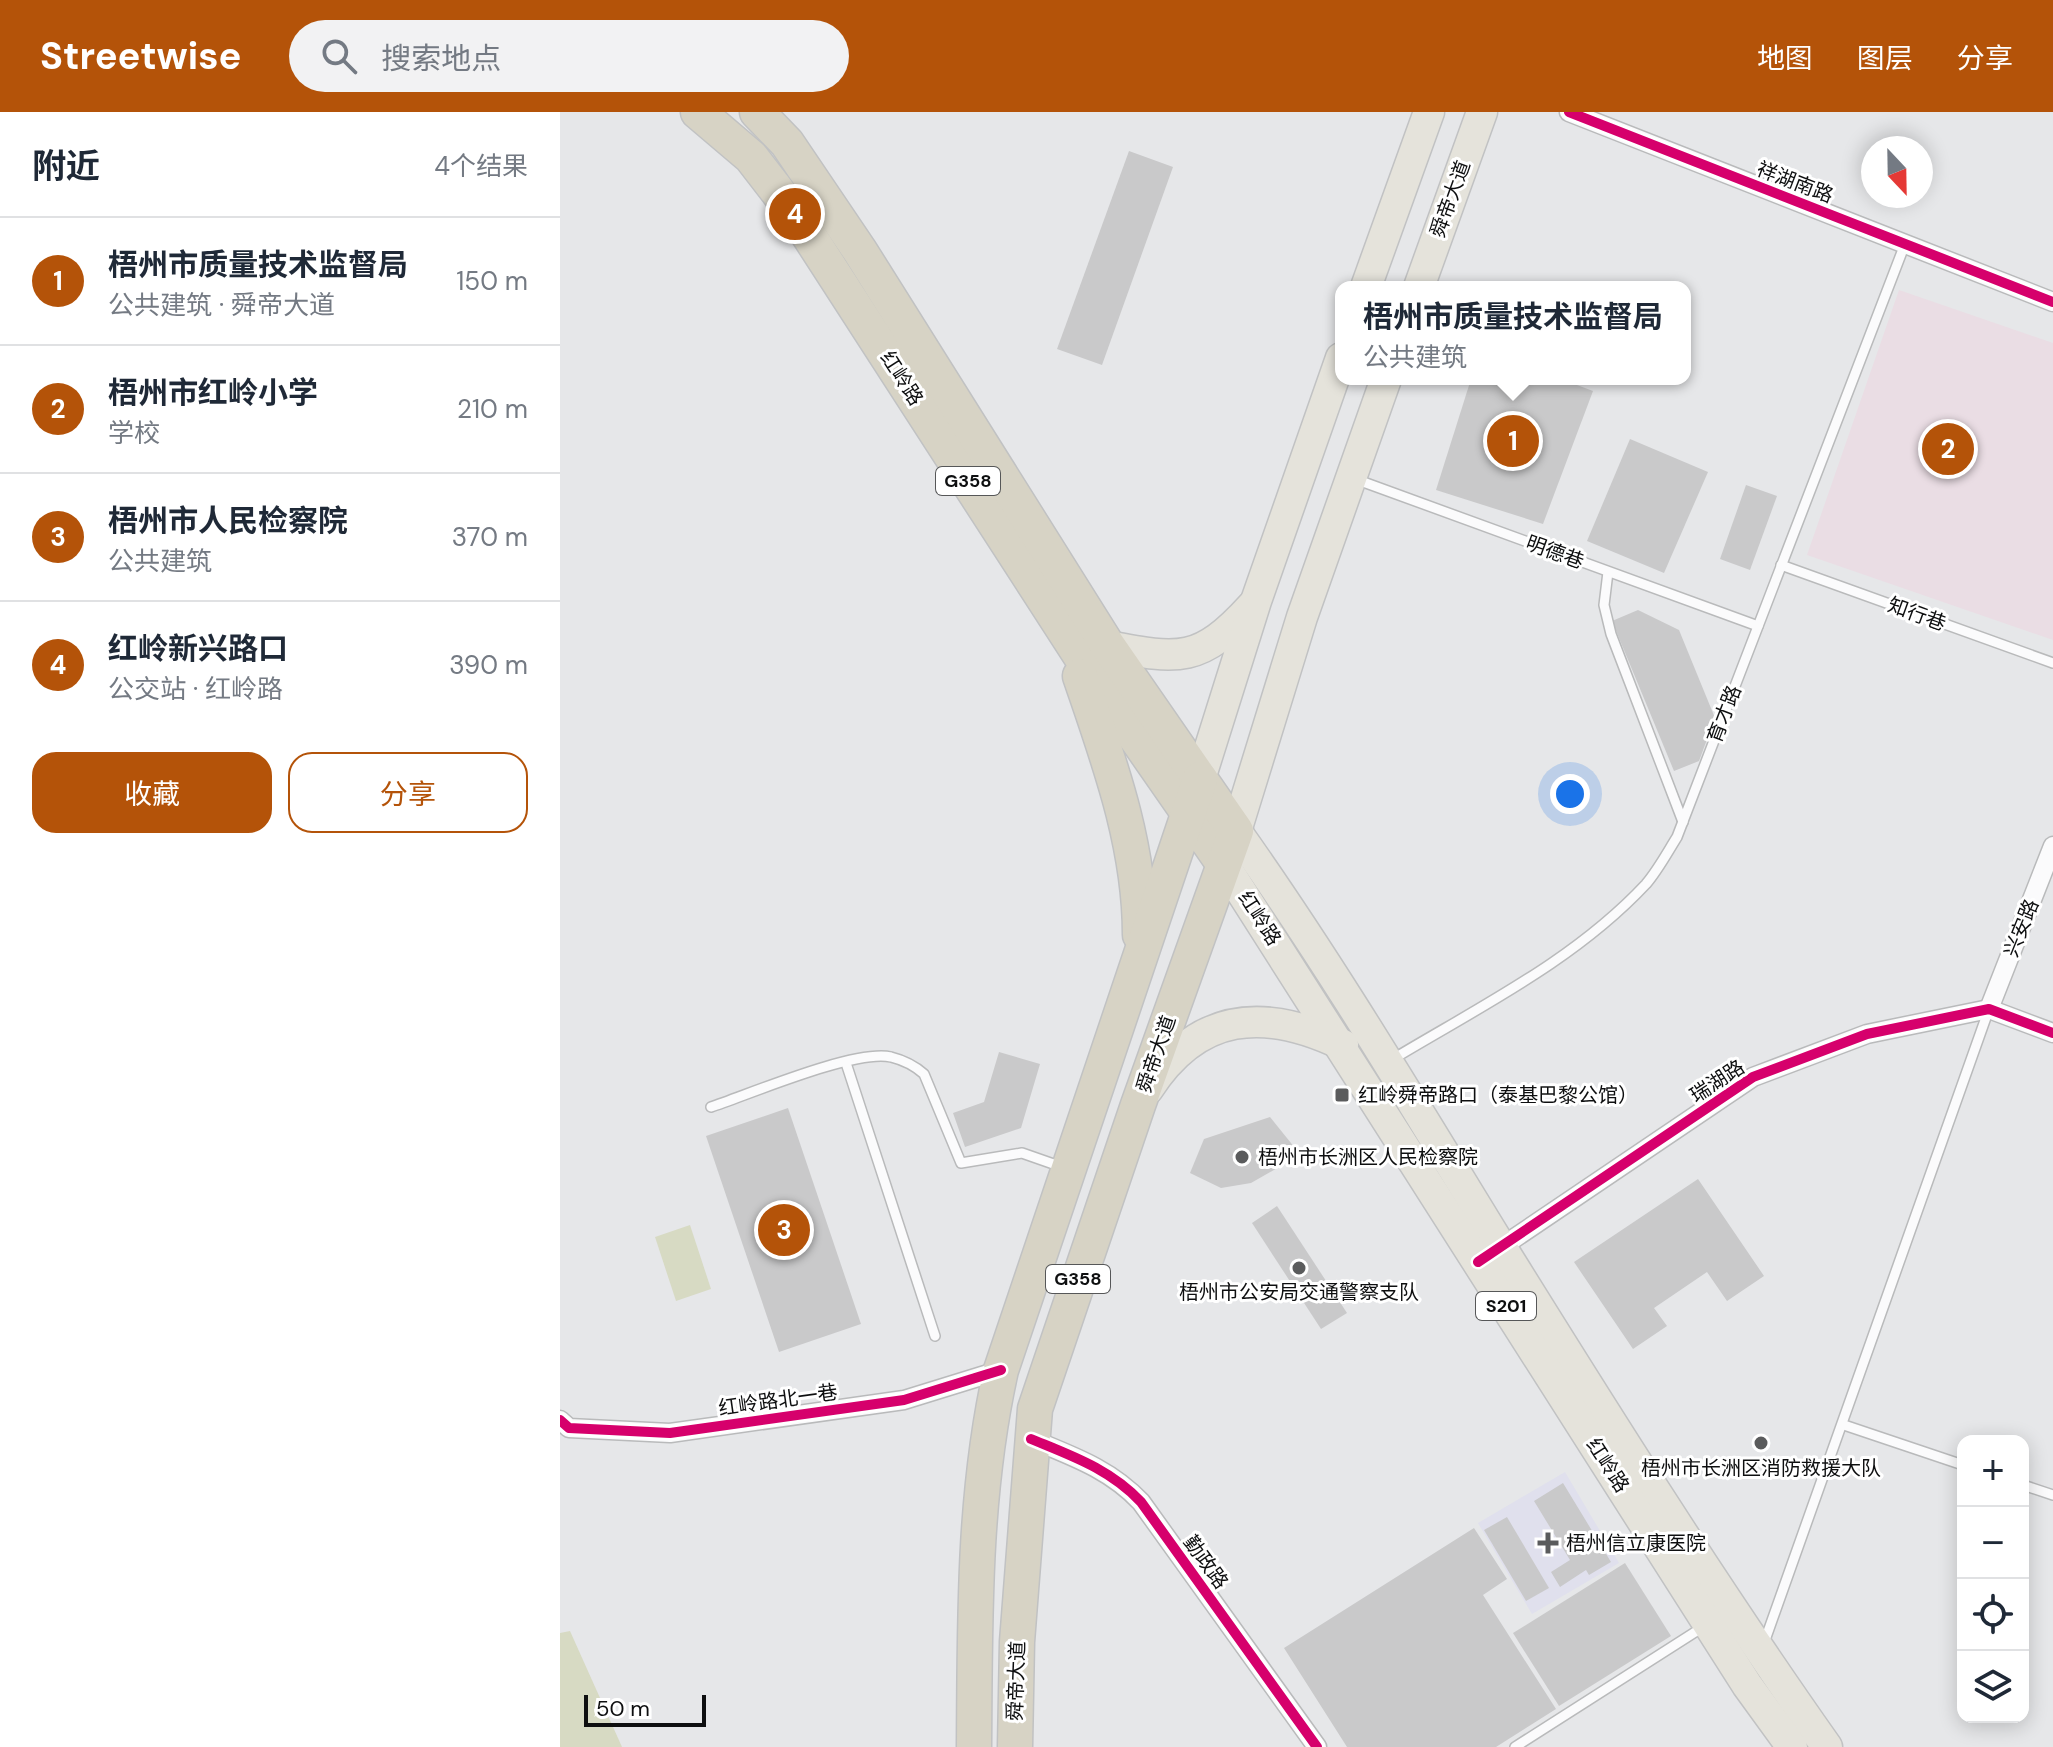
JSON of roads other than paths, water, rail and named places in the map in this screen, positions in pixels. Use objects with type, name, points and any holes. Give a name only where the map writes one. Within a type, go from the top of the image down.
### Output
[{"type":"highway","name":"红岭路","points":[[698,112],[751,157],[779,191],[1065,630],[1223,863]]},
{"type":"highway","name":"红岭路","points":[[757,112],[787,143],[860,251],[1108,646],[1236,831]]},
{"type":"highway","points":[[1065,630],[1123,804],[1133,846],[1140,900],[1140,965]]},
{"type":"highway","name":"G358","points":[[1187,814],[1200,779]]},
{"type":"highway","name":"舜帝大道","points":[[974,1747],[980,1488],[987,1432],[1001,1370],[1140,965],[1187,814]]},
{"type":"highway","name":"舜帝大道","points":[[1015,1747],[1017,1642],[1031,1439],[1043,1382],[1236,831]]},
{"type":"main road","points":[[1368,281],[1429,112]]},
{"type":"main road","name":"舜帝大道","points":[[1421,281],[1482,112]]},
{"type":"main road","points":[[1200,779],[1256,601],[1335,375]]},
{"type":"main road","name":"舜帝大道","points":[[1236,831],[1302,617],[1384,385]]},
{"type":"main road","points":[[1108,646],[1176,657],[1204,648],[1227,632],[1256,601]]},
{"type":"main road","name":"红岭路","points":[[1236,831],[1336,978],[1388,1062],[1490,1255],[1709,1623],[1792,1747]]},
{"type":"main road","name":"红岭路","points":[[1223,863],[1343,1045],[1827,1747]]},
{"type":"main road","points":[[1138,1105],[1157,1075],[1178,1053],[1200,1035],[1217,1027],[1255,1020],[1289,1024],[1343,1045]]},
{"type":"street","name":"祥湖南路","points":[[1569,112],[2053,302]]},
{"type":"street","name":"兴安路","points":[[1989,1009],[2053,846]]},
{"type":"street","points":[[1989,1009],[2053,1033]]},
{"type":"street","name":"瑞湖路","points":[[1490,1255],[1753,1077],[1867,1034],[1989,1009]]},
{"type":"street","name":"红岭路北一巷","points":[[560,1420],[569,1428],[670,1433],[904,1400],[1001,1370]]},
{"type":"street","name":"勤政路","points":[[1031,1439],[1104,1469],[1141,1502],[1317,1747]]},
{"type":"lane","name":"育才路","points":[[1388,1062],[1560,959],[1606,923],[1648,881],[1683,823],[1905,244]]},
{"type":"lane","name":"明德巷","points":[[1352,478],[1758,626]]},
{"type":"lane","name":"知行巷","points":[[1781,565],[2053,663]]},
{"type":"lane","points":[[1608,572],[1604,605],[1611,634],[1683,823]]},
{"type":"lane","points":[[1760,1653],[1844,1425],[1989,1009]]},
{"type":"lane","points":[[711,1107],[846,1063],[890,1056],[915,1066],[924,1074],[961,1163],[1022,1153],[1069,1169]]},
{"type":"lane","points":[[846,1063],[935,1336]]},
{"type":"lane","points":[[1844,1425],[1957,1463]]},
{"type":"lane","points":[[2029,1487],[2053,1495]]},
{"type":"lane","points":[[1515,1747],[1709,1623]]},
{"type":"place","name":"红岭新兴路口","points":[[795,214]]},
{"type":"place","name":"梧州市质量技术监督局","points":[[1513,441]]},
{"type":"place","name":"梧州市红岭小学","points":[[1948,449]]},
{"type":"place","name":"红岭舜帝路口（泰基巴黎公馆）","points":[[1342,1095]]},
{"type":"place","name":"梧州市长洲区人民检察院","points":[[1242,1157]]},
{"type":"place","name":"梧州市人民检察院","points":[[784,1230]]},
{"type":"place","name":"梧州市公安局交通警察支队","points":[[1299,1268]]},
{"type":"place","name":"梧州市长洲区消防救援大队","points":[[1761,1443]]},
{"type":"place","name":"梧州信立康医院","points":[[1548,1543]]}]
